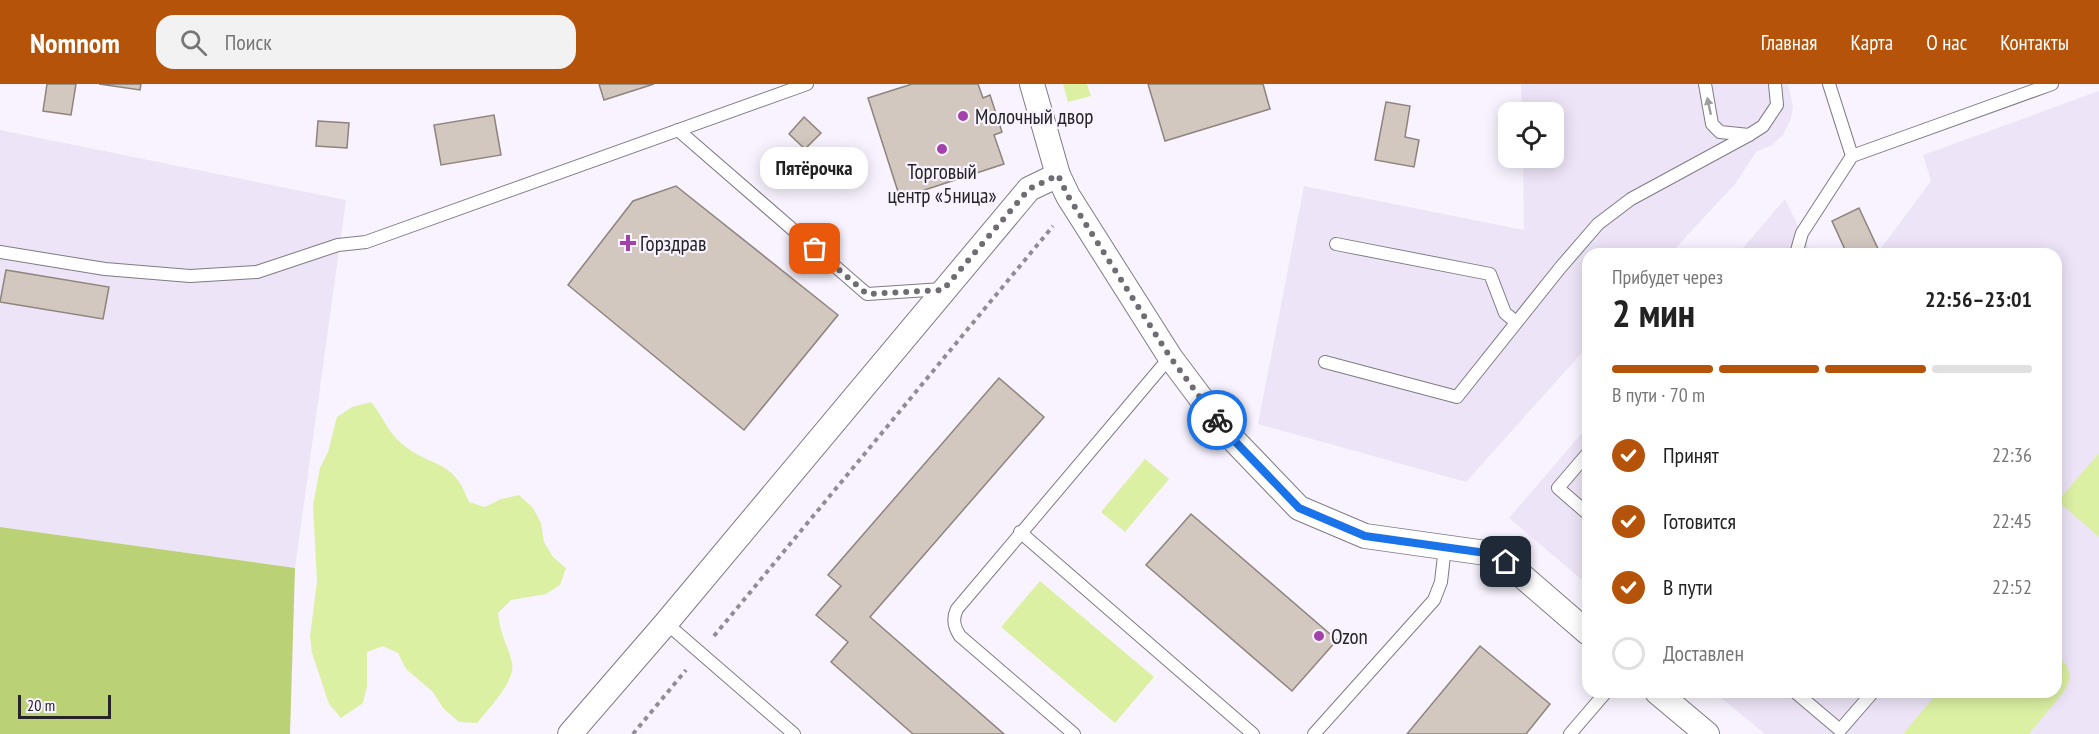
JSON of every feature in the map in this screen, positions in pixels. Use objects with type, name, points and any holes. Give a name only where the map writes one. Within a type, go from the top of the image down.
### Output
[{"type":"street","points":[[1032,84],[1058,175],[1068,196],[1170,357],[1227,433],[1299,508],[1365,536],[1486,553],[1506,562],[1582,628]]},
{"type":"street","points":[[570,734],[666,623],[1029,189],[1058,175]]},
{"type":"street","points":[[1664,698],[1707,734]]},
{"type":"lane","points":[[0,252],[105,269],[190,276],[257,272],[339,245],[366,242],[807,84]]},
{"type":"lane","points":[[1705,84],[1712,124],[1720,132],[1749,135]]},
{"type":"lane","points":[[1325,362],[1457,397],[1598,224],[1631,200],[1763,126],[1777,105],[1775,84]]},
{"type":"lane","points":[[1829,84],[1852,156]]},
{"type":"lane","points":[[1798,248],[1802,233],[1852,156],[2052,84]]},
{"type":"lane","points":[[678,130],[867,294],[943,290]]},
{"type":"lane","points":[[1336,244],[1490,274],[1505,313],[1516,322]]},
{"type":"lane","points":[[1074,734],[960,636],[954,623],[954,615],[1020,532],[1170,357]]},
{"type":"lane","points":[[1582,460],[1558,488],[1582,509]]},
{"type":"lane","points":[[1020,532],[1253,734]]},
{"type":"lane","points":[[1314,734],[1434,600],[1441,582],[1445,547]]},
{"type":"lane","points":[[666,623],[794,734]]},
{"type":"lane","points":[[1570,734],[1601,698]]},
{"type":"lane","points":[[1802,698],[1840,730],[1868,698]]},
{"type":"path","points":[[633,734],[1053,226]]},
{"type":"shaded area","points":[[1521,84],[1788,84],[1793,106],[1791,119],[1783,135],[1772,145],[1756,152],[1735,184],[1676,248],[1582,248],[1582,353],[1466,482],[1258,424],[1304,186],[1524,230],[1523,168],[1564,168],[1564,102],[1522,102]]},
{"type":"shaded area","points":[[2099,91],[2099,734],[1765,734],[1721,698],[2062,698],[2062,248],[1881,248],[1931,181],[1923,155]]},
{"type":"shaded area","points":[[0,130],[346,200],[295,568],[0,527]]},
{"type":"shaded area","points":[[1785,199],[1809,248],[1743,248]]},
{"type":"shaded area","points":[[1582,433],[1582,580],[1509,518]]},
{"type":"green space","points":[[1063,84],[1087,84],[1091,96],[1068,102]]},
{"type":"green space","points":[[371,402],[392,434],[401,443],[456,477],[469,502],[485,507],[501,499],[519,495],[533,508],[541,523],[544,542],[553,557],[566,568],[560,585],[546,594],[511,600],[498,613],[512,670],[506,686],[477,723],[459,722],[443,708],[433,692],[406,669],[398,653],[383,646],[367,652],[367,686],[363,703],[341,718],[329,704],[312,653],[310,636],[317,582],[313,505],[320,468],[328,452],[337,417],[352,407]]},
{"type":"green space","points":[[2099,453],[2099,537],[2062,505],[2062,496]]},
{"type":"green space","points":[[1145,459],[1169,479],[1125,532],[1101,512]]},
{"type":"green space","points":[[0,527],[295,568],[290,734],[0,734]]},
{"type":"green space","points":[[1040,581],[1154,677],[1115,723],[1001,627]]},
{"type":"green space","points":[[2062,660],[2070,674],[2062,692]]},
{"type":"green space","points":[[1933,698],[2058,698],[2029,734],[1903,734]]},
{"type":"building","points":[[47,84],[76,84],[71,115],[43,111]]},
{"type":"building","points":[[99,84],[141,84],[140,90]]},
{"type":"building","points":[[599,84],[654,84],[604,100]]},
{"type":"building","name":"Торговый центр «5ница»","points":[[912,84],[978,84],[983,98],[990,95],[1002,132],[994,135],[1004,164],[900,198],[868,98]]},
{"type":"building","points":[[1148,84],[1263,84],[1270,109],[1165,141]]},
{"type":"building","points":[[1386,102],[1410,106],[1405,137],[1419,140],[1414,167],[1375,160]]},
{"type":"building","points":[[494,115],[501,155],[441,165],[434,125]]},
{"type":"building","points":[[804,117],[821,133],[805,149],[789,134]]},
{"type":"building","points":[[318,121],[349,123],[347,148],[316,146]]},
{"type":"building","points":[[676,186],[838,315],[744,430],[568,285],[633,201]]},
{"type":"building","points":[[1859,208],[1878,248],[1844,248],[1832,221]]},
{"type":"building","points":[[6,270],[109,287],[103,319],[0,302]]},
{"type":"building","points":[[999,378],[1044,417],[870,617],[1004,734],[913,734],[831,662],[848,642],[816,615],[841,586],[828,575]]},
{"type":"building","points":[[1191,514],[1337,640],[1292,691],[1146,565]]},
{"type":"building","points":[[1480,646],[1550,704],[1526,734],[1407,734]]},
{"type":"way so far","points":[[815,249],[867,294],[943,290],[1029,189],[1058,175],[1068,196],[1170,357],[1217,420]]},
{"type":"place","name":"Молочный двор","points":[[963,116]]},
{"type":"place","name":"Торговый центр «5ница»","points":[[942,149]]},
{"type":"place","name":"Горздрав","points":[[628,243]]},
{"type":"place","name":"Пятёрочка","points":[[815,249]]},
{"type":"place","name":"Ozon","points":[[1319,636]]},
{"type":"route","points":[[1217,420],[1299,508],[1365,536],[1486,553],[1506,562]]}]
